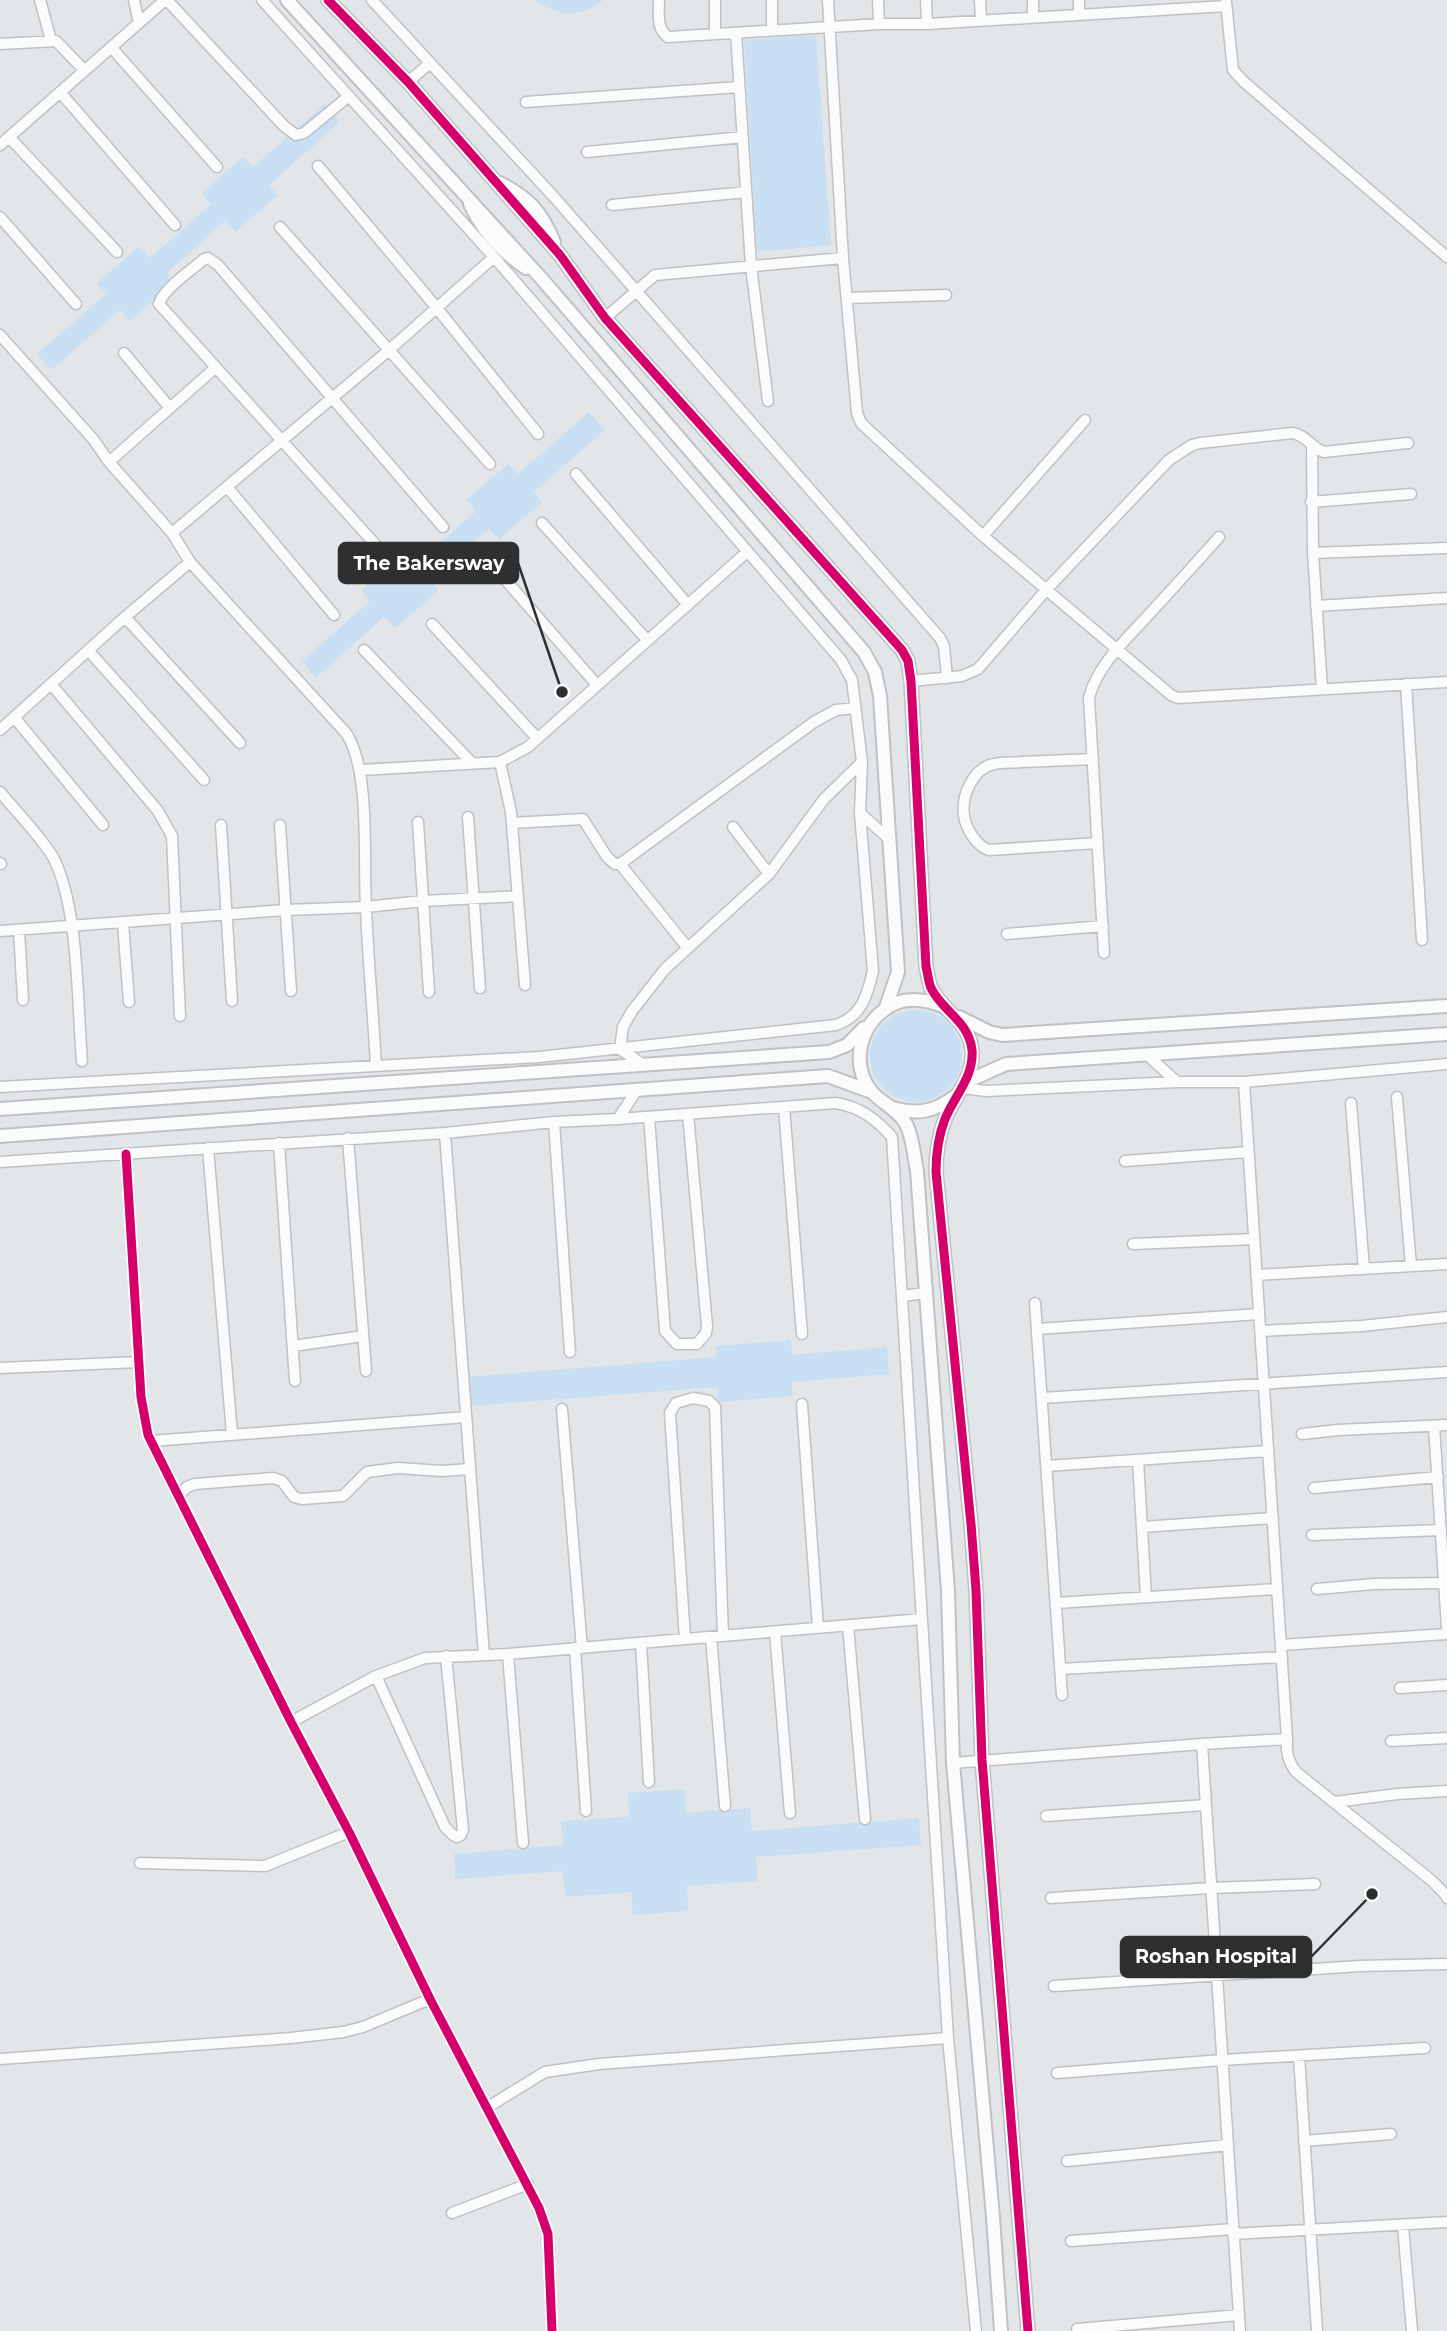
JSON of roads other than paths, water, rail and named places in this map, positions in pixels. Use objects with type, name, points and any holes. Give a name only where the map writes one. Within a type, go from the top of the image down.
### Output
[{"type":"street","points":[[40,0],[51,40]]},
{"type":"street","points":[[134,0],[139,23]]},
{"type":"street","points":[[0,145],[166,0],[296,135],[304,134],[349,96]]},
{"type":"street","points":[[0,1087],[539,1057],[836,1025],[849,1021],[860,1010],[873,971],[860,813],[862,762],[852,680],[841,660],[494,257],[262,0]]},
{"type":"street","points":[[288,0],[466,193],[864,652],[875,672],[880,696],[898,972],[886,1007]]},
{"type":"street","points":[[328,0],[408,82],[493,179],[521,194],[545,220],[560,255],[605,318],[902,650],[908,662],[926,967],[931,988],[967,1031],[972,1049],[971,1067],[945,1119],[936,1145],[936,1172],[971,1524],[982,1760],[1028,2331]]},
{"type":"street","points":[[372,0],[554,197],[940,638],[944,646],[947,678]]},
{"type":"street","points":[[659,0],[660,27],[668,37],[1079,15],[1226,3],[1233,70],[1447,257]]},
{"type":"street","points":[[715,0],[715,34]]},
{"type":"street","points":[[772,0],[772,30]]},
{"type":"street","points":[[828,0],[847,298],[857,413],[861,423],[983,536],[1171,695],[1178,698],[1447,682]]},
{"type":"street","points":[[878,0],[879,24]]},
{"type":"street","points":[[926,0],[927,24]]},
{"type":"street","points":[[980,0],[981,20]]},
{"type":"street","points":[[1033,0],[1033,17]]},
{"type":"street","points":[[1079,0],[1079,15]]},
{"type":"street","points":[[736,33],[751,266],[768,401]]},
{"type":"street","points":[[0,44],[56,41],[84,70]]},
{"type":"street","points":[[111,47],[217,167]]},
{"type":"street","points":[[408,82],[430,63]]},
{"type":"street","points":[[526,102],[739,87]]},
{"type":"street","points":[[60,92],[175,225]]},
{"type":"street","points":[[9,137],[117,252]]},
{"type":"street","points":[[587,152],[743,137]]},
{"type":"street","points":[[318,166],[538,434]]},
{"type":"street","points":[[612,205],[746,192]]},
{"type":"street","points":[[0,217],[76,304]]},
{"type":"street","points":[[280,227],[490,464]]},
{"type":"street","points":[[172,533],[388,351],[494,257]]},
{"type":"street","points":[[383,553],[159,304],[168,290],[204,259],[208,258],[218,265],[443,527]]},
{"type":"street","points":[[605,318],[655,275],[844,258]]},
{"type":"street","points":[[847,298],[946,295]]},
{"type":"street","points":[[0,335],[172,533],[190,562],[354,744],[361,770],[376,1065]]},
{"type":"street","points":[[124,353],[170,408]]},
{"type":"street","points":[[109,462],[215,368]]},
{"type":"street","points":[[983,536],[1084,420]]},
{"type":"street","points":[[911,681],[962,677],[978,668],[1046,590],[1169,460],[1184,450],[1200,443],[1292,433],[1324,452],[1408,443]]},
{"type":"street","points":[[1312,447],[1313,553],[1322,688]]},
{"type":"street","points":[[576,474],[688,605]]},
{"type":"street","points":[[228,488],[334,615]]},
{"type":"street","points":[[1311,502],[1411,494]]},
{"type":"street","points":[[542,523],[647,640]]},
{"type":"street","points":[[1104,953],[1089,698],[1091,690],[1118,649],[1219,537]]},
{"type":"street","points":[[1313,553],[1447,548]]},
{"type":"street","points":[[361,770],[500,762],[528,747],[747,552]]},
{"type":"street","points":[[482,553],[597,685]]},
{"type":"street","points":[[0,730],[190,562]]},
{"type":"street","points":[[1316,606],[1447,598]]},
{"type":"street","points":[[125,617],[240,743]]},
{"type":"street","points":[[432,624],[537,738]]},
{"type":"street","points":[[88,650],[204,780]]},
{"type":"street","points":[[364,650],[471,762]]},
{"type":"street","points":[[51,684],[158,811],[172,836],[180,1016]]},
{"type":"street","points":[[1406,684],[1422,940]]},
{"type":"street","points":[[512,823],[583,819],[607,857],[615,864],[620,864],[814,722],[836,710],[855,708]]},
{"type":"street","points":[[14,718],[103,825]]},
{"type":"street","points":[[1093,759],[993,764],[975,775],[965,800],[964,811],[968,827],[979,845],[989,850],[1098,843]]},
{"type":"street","points":[[500,762],[512,823],[525,985]]},
{"type":"street","points":[[620,1049],[624,1027],[632,1011],[665,969],[769,874],[824,799],[862,762]]},
{"type":"street","points":[[0,792],[52,856],[64,882],[71,926],[82,1060]]},
{"type":"street","points":[[860,813],[889,839]]},
{"type":"street","points":[[468,817],[480,988]]},
{"type":"street","points":[[418,822],[429,992]]},
{"type":"street","points":[[221,825],[232,1001]]},
{"type":"street","points":[[280,825],[292,991]]},
{"type":"street","points":[[733,827],[769,874]]},
{"type":"street","points":[[620,864],[687,947]]},
{"type":"street","points":[[0,931],[518,896]]},
{"type":"street","points":[[123,923],[130,1002]]},
{"type":"street","points":[[1007,934],[1102,926]]},
{"type":"street","points":[[19,930],[23,1000]]},
{"type":"street","points":[[0,1108],[829,1052],[847,1045],[886,1007],[906,1000],[927,1000],[989,1032],[1002,1035],[1447,1006]]},
{"type":"street","points":[[872,1020],[862,1037],[859,1056],[862,1075],[872,1092]]},
{"type":"street","points":[[892,1108],[910,1112],[929,1111],[946,1103],[962,1088],[1006,1065],[1447,1034]]},
{"type":"street","points":[[620,1049],[642,1065]]},
{"type":"street","points":[[1146,1054],[1177,1082]]},
{"type":"street","points":[[962,1088],[986,1091],[1177,1082],[1244,1082],[1447,1065]]},
{"type":"street","points":[[0,1136],[828,1076],[872,1092],[906,1124],[917,1171],[948,1591],[953,1763],[1001,2331]]},
{"type":"street","points":[[1244,1082],[1286,1752],[1296,1772],[1431,1880],[1447,1898]]},
{"type":"street","points":[[618,1119],[636,1091]]},
{"type":"street","points":[[1397,1097],[1411,1266]]},
{"type":"street","points":[[0,1161],[445,1133],[554,1122],[836,1103],[849,1105],[879,1122],[892,1137],[948,2038],[976,2331]]},
{"type":"street","points":[[1351,1103],[1364,1269]]},
{"type":"street","points":[[784,1107],[802,1334]]},
{"type":"street","points":[[649,1117],[665,1331],[677,1344],[696,1344],[706,1333],[707,1326],[688,1114]]},
{"type":"street","points":[[554,1122],[570,1352]]},
{"type":"street","points":[[445,1133],[484,1655]]},
{"type":"street","points":[[348,1138],[366,1371]]},
{"type":"street","points":[[279,1143],[295,1381]]},
{"type":"street","points":[[208,1148],[232,1434]]},
{"type":"street","points":[[1125,1161],[1248,1152]]},
{"type":"street","points":[[127,1154],[141,1397],[151,1441],[430,1998],[539,2208],[548,2234],[552,2331]]},
{"type":"street","points":[[1133,1244],[1254,1239]]},
{"type":"street","points":[[1256,1275],[1447,1264]]},
{"type":"street","points":[[902,1296],[926,1293]]},
{"type":"street","points":[[1035,1303],[1062,1695]]},
{"type":"street","points":[[1037,1329],[1259,1314]]},
{"type":"street","points":[[1261,1331],[1447,1318]]},
{"type":"street","points":[[293,1346],[363,1336]]},
{"type":"street","points":[[0,1368],[139,1362]]},
{"type":"street","points":[[1042,1398],[1447,1372]]},
{"type":"street","points":[[685,1639],[670,1413],[671,1407],[676,1403],[693,1398],[709,1401],[715,1408],[723,1636]]},
{"type":"street","points":[[802,1404],[818,1628]]},
{"type":"street","points":[[562,1409],[579,1648],[586,1811]]},
{"type":"street","points":[[151,1441],[466,1417]]},
{"type":"street","points":[[1302,1434],[1447,1425]]},
{"type":"street","points":[[1434,1426],[1447,1628]]},
{"type":"street","points":[[1046,1466],[1268,1451]]},
{"type":"street","points":[[1138,1460],[1146,1597]]},
{"type":"street","points":[[178,1496],[187,1487],[195,1484],[273,1478],[282,1481],[290,1494],[298,1499],[340,1497],[351,1490],[367,1472],[398,1468],[442,1471],[470,1469]]},
{"type":"street","points":[[1314,1488],[1438,1477]]},
{"type":"street","points":[[1142,1527],[1272,1518]]},
{"type":"street","points":[[1312,1535],[1441,1530]]},
{"type":"street","points":[[1317,1589],[1374,1584],[1444,1583]]},
{"type":"street","points":[[1055,1603],[1277,1588]]},
{"type":"street","points":[[291,1722],[376,1676],[425,1658],[508,1654],[922,1619]]},
{"type":"street","points":[[848,1626],[865,1819]]},
{"type":"street","points":[[775,1632],[790,1813]]},
{"type":"street","points":[[1281,1645],[1447,1634]]},
{"type":"street","points":[[711,1637],[725,1805]]},
{"type":"street","points":[[641,1643],[649,1782]]},
{"type":"street","points":[[508,1654],[523,1843]]},
{"type":"street","points":[[376,1676],[444,1827],[457,1837],[463,1830],[446,1656]]},
{"type":"street","points":[[1060,1669],[1282,1657]]},
{"type":"street","points":[[1401,1688],[1447,1685]]},
{"type":"street","points":[[1391,1741],[1447,1738]]},
{"type":"street","points":[[953,1763],[1287,1739]]},
{"type":"street","points":[[1202,1744],[1240,2331]]},
{"type":"street","points":[[1335,1802],[1447,1791]]},
{"type":"street","points":[[1046,1816],[1206,1805]]},
{"type":"street","points":[[140,1863],[265,1866],[349,1832]]},
{"type":"street","points":[[1051,1898],[1315,1884]]},
{"type":"street","points":[[1054,1986],[1360,1966],[1447,1964]]},
{"type":"street","points":[[0,2060],[343,2032],[363,2027],[430,1998]]},
{"type":"street","points":[[488,2107],[552,2070],[599,2064],[948,2038]]},
{"type":"street","points":[[1057,2073],[1425,2048]]},
{"type":"street","points":[[1298,2056],[1317,2331]]},
{"type":"street","points":[[1304,2141],[1391,2134]]},
{"type":"street","points":[[1067,2161],[1228,2145]]},
{"type":"street","points":[[452,2213],[528,2184]]},
{"type":"street","points":[[1071,2241],[1447,2222]]},
{"type":"street","points":[[1404,2226],[1412,2331]]},
{"type":"street","points":[[1077,2329],[1239,2315]]},
{"type":"place","name":"The Bakersway","points":[[562,692]]},
{"type":"place","name":"Roshan Hospital","points":[[1372,1894]]}]
